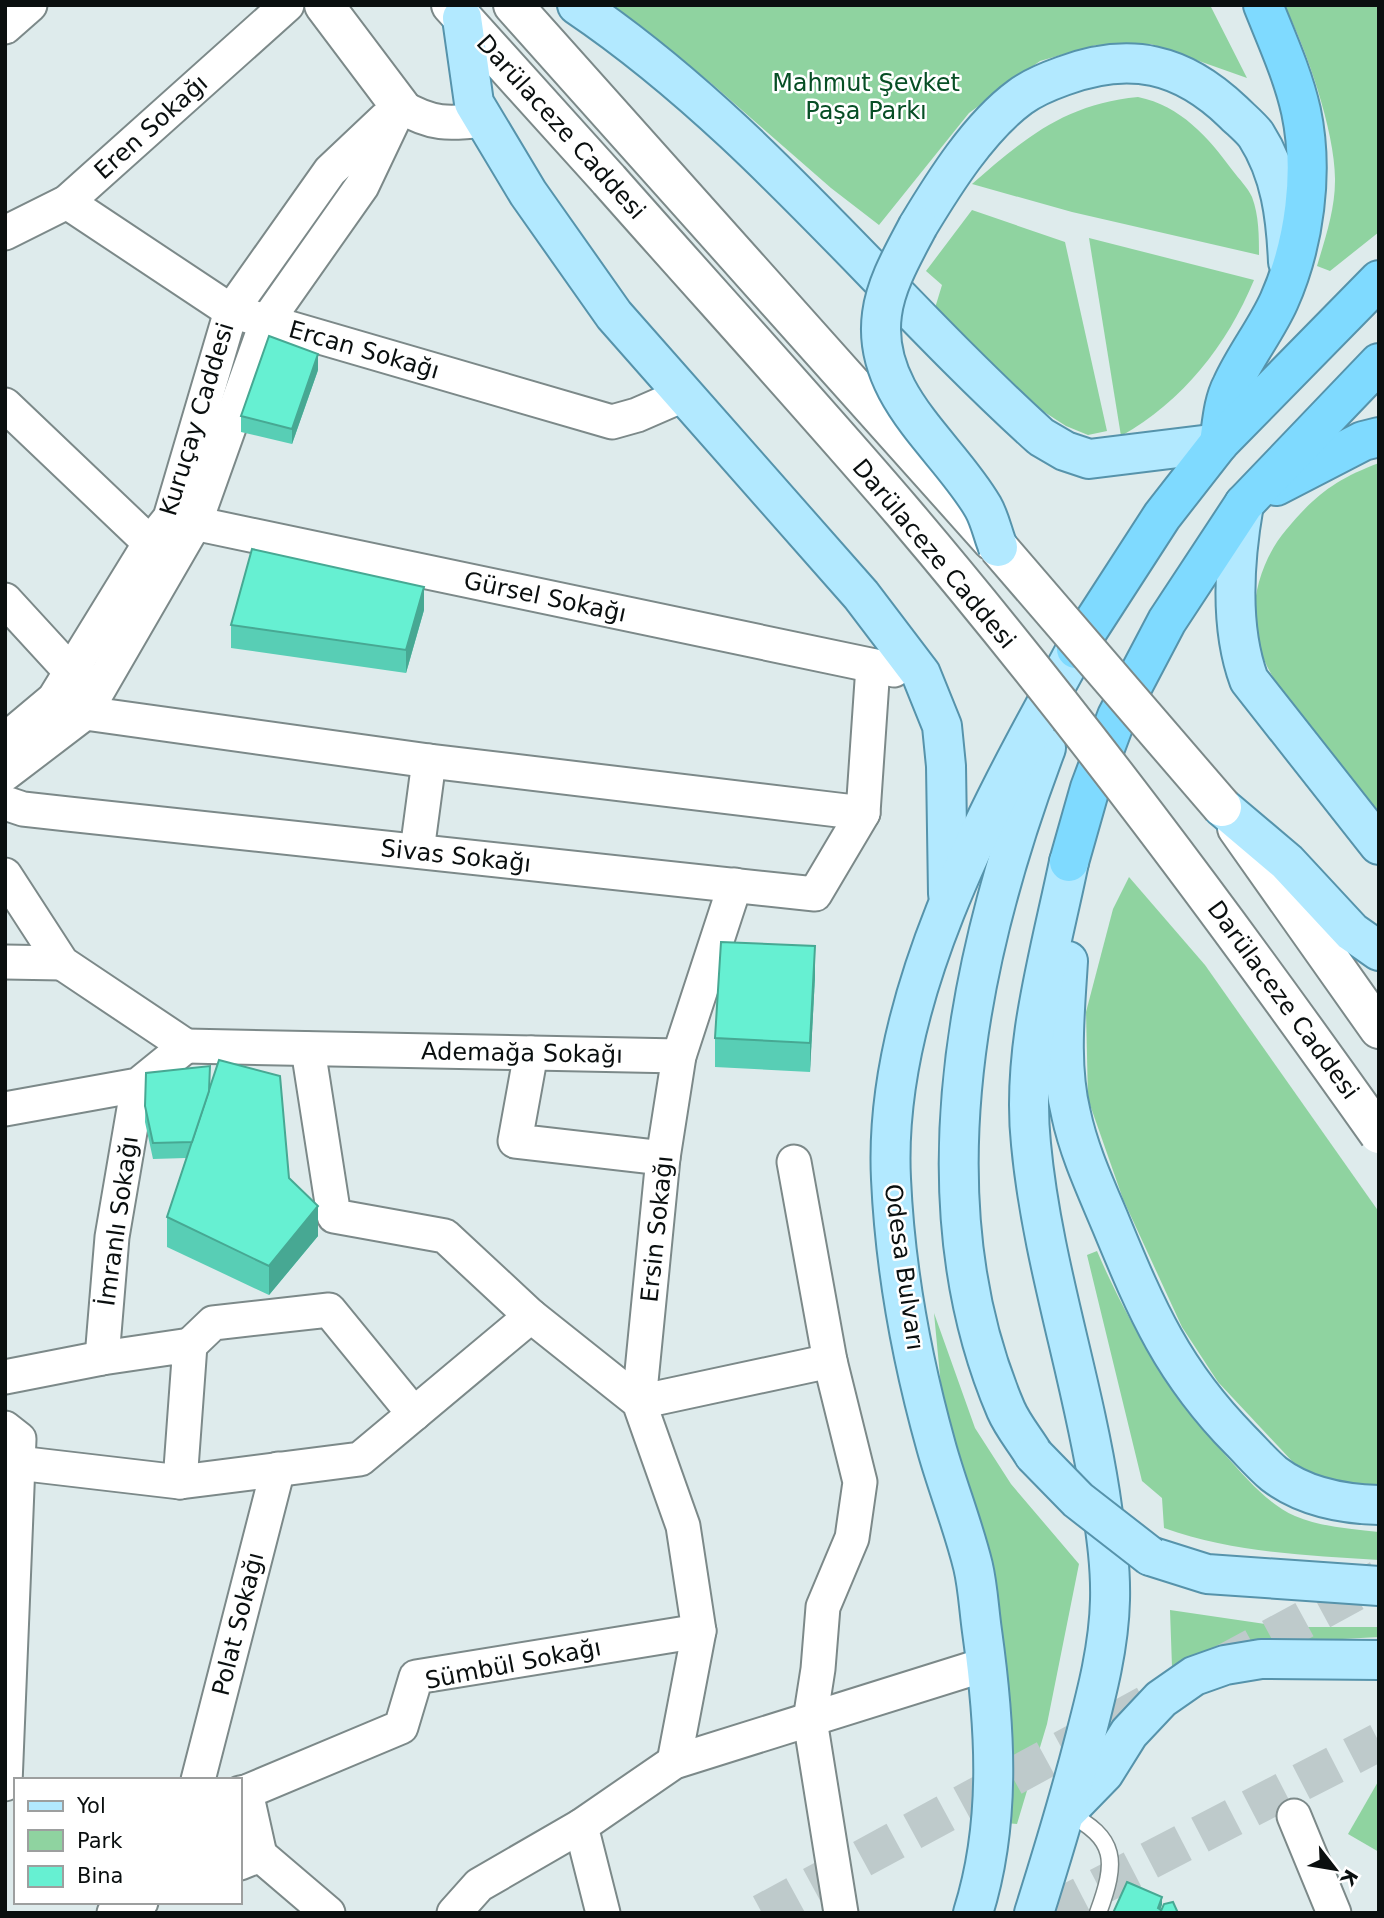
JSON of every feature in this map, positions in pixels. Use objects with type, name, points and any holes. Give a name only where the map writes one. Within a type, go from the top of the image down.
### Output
[{"type":"highway","points":[[1219,443],[1230,387],[1280,300],[1297,247],[1303,216],[1305,147],[1297,100],[1283,52],[1263,5]]},
{"type":"highway","points":[[1076,649],[1163,516],[1219,443],[1379,280]]},
{"type":"highway","points":[[1069,862],[1090,788],[1117,716],[1167,621],[1244,504],[1379,363]]},
{"type":"highway","points":[[1244,504],[1309,467],[1379,437]]},
{"type":"main road","points":[[324,5],[400,106]]},
{"type":"main road","name":"Darülaceze Caddesi","points":[[513,5],[998,547],[1222,807],[1379,1029]]},
{"type":"main road","points":[[577,5],[621,35],[732,129],[1041,437],[1065,452],[1089,459],[1219,443]]},
{"type":"main road","points":[[457,11],[474,103],[528,193],[614,315],[861,595],[921,674],[942,726],[946,766],[948,903]]},
{"type":"main road","name":"Darülaceze Caddesi","points":[[457,11],[903,512],[1033,672],[1224,916],[1379,1134]]},
{"type":"main road","points":[[998,547],[985,509],[902,399],[883,347],[882,314],[898,265],[953,169],[1020,97],[1087,67],[1118,62],[1146,64],[1194,80],[1255,133],[1281,191],[1287,221],[1288,272]]},
{"type":"main road","points":[[1244,504],[1236,620],[1240,654],[1250,680],[1379,845]]},
{"type":"main road","points":[[1076,649],[1050,738],[1015,831],[990,915],[973,1006],[963,1087],[959,1163],[963,1240],[977,1322],[1007,1412],[1034,1455],[1078,1500],[1150,1556],[1207,1574],[1379,1586]]},
{"type":"main road","name":"Odesa Bulvarı","points":[[973,1913],[991,1825],[995,1748],[987,1664],[973,1566],[936,1445],[907,1316],[891,1178],[893,1110],[907,1034],[948,903],[1012,766],[1076,649]]},
{"type":"main road","points":[[1222,807],[1287,862],[1352,932],[1379,951]]},
{"type":"main road","points":[[1069,862],[1070,932],[1064,1025],[1070,1113],[1088,1170],[1149,1315],[1188,1381],[1216,1415],[1275,1474],[1312,1494],[1345,1504],[1379,1505]]},
{"type":"main road","points":[[1034,1913],[1065,1812],[1101,1667],[1110,1599],[1107,1542],[1094,1455],[1038,1193],[1030,1142],[1031,1079],[1037,1016],[1069,862]]},
{"type":"main road","points":[[1065,1812],[1104,1773],[1129,1733],[1161,1699],[1194,1676],[1225,1665],[1261,1659],[1379,1660]]},
{"type":"street","points":[[5,27],[30,5]]},
{"type":"street","name":"Eren Sokağı","points":[[5,233],[67,202],[287,5]]},
{"type":"street","points":[[182,520],[267,321],[362,186],[400,106],[424,120],[450,124],[484,120]]},
{"type":"street","name":"Kuruçay Caddesi","points":[[5,740],[78,693],[182,520],[231,310],[330,171],[400,106]]},
{"type":"street","name":"Ercan Sokağı","points":[[67,202],[231,310],[612,422],[637,415],[683,395]]},
{"type":"street","points":[[5,404],[162,550]]},
{"type":"street","name":"Gürsel Sokağı","points":[[182,520],[921,674]]},
{"type":"street","points":[[5,600],[78,693],[429,761],[863,813],[873,666]]},
{"type":"street","points":[[5,774],[78,693]]},
{"type":"street","points":[[417,851],[429,761]]},
{"type":"street","name":"Sivas Sokağı","points":[[5,803],[23,809],[815,894],[863,813]]},
{"type":"street","points":[[5,875],[62,962],[186,1046],[138,1085],[5,1109]]},
{"type":"street","points":[[679,1056],[735,885]]},
{"type":"street","points":[[5,962],[62,962]]},
{"type":"street","name":"Ademağa Sokağı","points":[[186,1046],[679,1056]]},
{"type":"street","points":[[309,1049],[334,1216],[445,1236],[531,1316],[639,1402],[683,1526],[699,1631],[674,1762]]},
{"type":"street","points":[[531,1053],[516,1140],[663,1158]]},
{"type":"street","name":"Ersin Sokağı","points":[[639,1402],[663,1158],[679,1056]]},
{"type":"street","name":"İmranlı Sokağı","points":[[102,1357],[112,1237],[138,1085]]},
{"type":"street","points":[[794,1162],[830,1360],[860,1482],[852,1538],[822,1607],[810,1720],[841,1913]]},
{"type":"street","points":[[5,1377],[102,1357],[190,1345],[213,1323],[329,1310],[414,1413]]},
{"type":"street","points":[[18,1463],[180,1482],[360,1459],[531,1316]]},
{"type":"street","points":[[180,1482],[190,1345]]},
{"type":"street","points":[[639,1402],[830,1360]]},
{"type":"street","points":[[5,1428],[19,1439],[10,1522],[5,1784]]},
{"type":"street","name":"Polat Sokağı","points":[[199,1778],[278,1469]]},
{"type":"street","name":"Sümbül Sokağı","points":[[243,1792],[401,1727],[416,1677],[699,1631]]},
{"type":"street","points":[[454,1913],[478,1885],[581,1826],[674,1762],[987,1664]]},
{"type":"street","points":[[243,1792],[250,1859],[328,1913]]},
{"type":"street","points":[[1294,1816],[1334,1913]]},
{"type":"street","points":[[581,1826],[603,1913]]},
{"type":"street","points":[[114,1913],[136,1904]]},
{"type":"lane","points":[[1065,1812],[1086,1823],[1102,1837],[1111,1861],[1107,1888],[1098,1913]]},
{"type":"green space","name":"Mahmut Şevket Paşa Parkı","points":[[611,5],[1210,5],[1247,78],[1151,44],[1096,45],[1040,61],[969,113],[879,225],[831,188],[711,83]]},
{"type":"green space","points":[[1284,5],[1379,5],[1379,232],[1330,271],[1317,266],[1335,192],[1331,140],[1310,67]]},
{"type":"green space","points":[[1138,97],[1167,108],[1192,125],[1214,146],[1246,187],[1256,211],[1259,255],[1072,212],[972,184],[1029,138],[1067,115],[1112,101]]},
{"type":"green space","points":[[972,210],[1065,242],[1107,431],[1088,435],[1066,426],[1015,393],[935,308],[942,285],[926,271]]},
{"type":"green space","points":[[1089,238],[1254,280],[1231,327],[1201,369],[1164,406],[1121,436]]},
{"type":"green space","points":[[1379,463],[1379,820],[1310,733],[1277,684],[1257,640],[1254,611],[1264,567],[1277,541],[1286,530],[1327,489],[1350,475]]},
{"type":"green space","points":[[1129,877],[1205,965],[1379,1212],[1379,1489],[1342,1491],[1305,1475],[1218,1382],[1182,1327],[1123,1199],[1088,1099],[1086,1012],[1113,909]]},
{"type":"green space","points":[[1097,1251],[1138,1333],[1170,1384],[1242,1474],[1267,1498],[1295,1516],[1347,1529],[1379,1532],[1379,1560],[1243,1548],[1164,1528],[1162,1498],[1142,1481],[1087,1255]]},
{"type":"green space","points":[[934,1313],[975,1428],[1011,1484],[1079,1564],[1047,1724],[1017,1824],[1006,1823],[1013,1749],[995,1595],[972,1495],[942,1397]]},
{"type":"green space","points":[[1170,1610],[1286,1627],[1379,1627],[1379,1637],[1251,1644],[1172,1667]]},
{"type":"green space","points":[[1379,1780],[1379,1852],[1348,1834]]},
{"type":"building","points":[[269,336],[318,354],[292,429],[241,416]]},
{"type":"building","points":[[252,549],[424,587],[406,650],[231,625]]},
{"type":"building","points":[[721,942],[815,946],[810,1043],[715,1038]]},
{"type":"building","points":[[219,1060],[280,1076],[289,1178],[318,1206],[269,1266],[167,1217]]},
{"type":"building","points":[[210,1066],[209,1091],[192,1142],[153,1143],[145,1106],[146,1073]]},
{"type":"building","points":[[1127,1882],[1162,1897],[1158,1908],[1160,1913],[1113,1913]]},
{"type":"building","points":[[1173,1902],[1178,1913],[1160,1913],[1164,1904]]},
{"type":"tunnel","points":[[1221,1665],[1379,1579]]},
{"type":"tunnel","points":[[762,1913],[1158,1698]]},
{"type":"tunnel","points":[[1048,1913],[1379,1742]]}]
